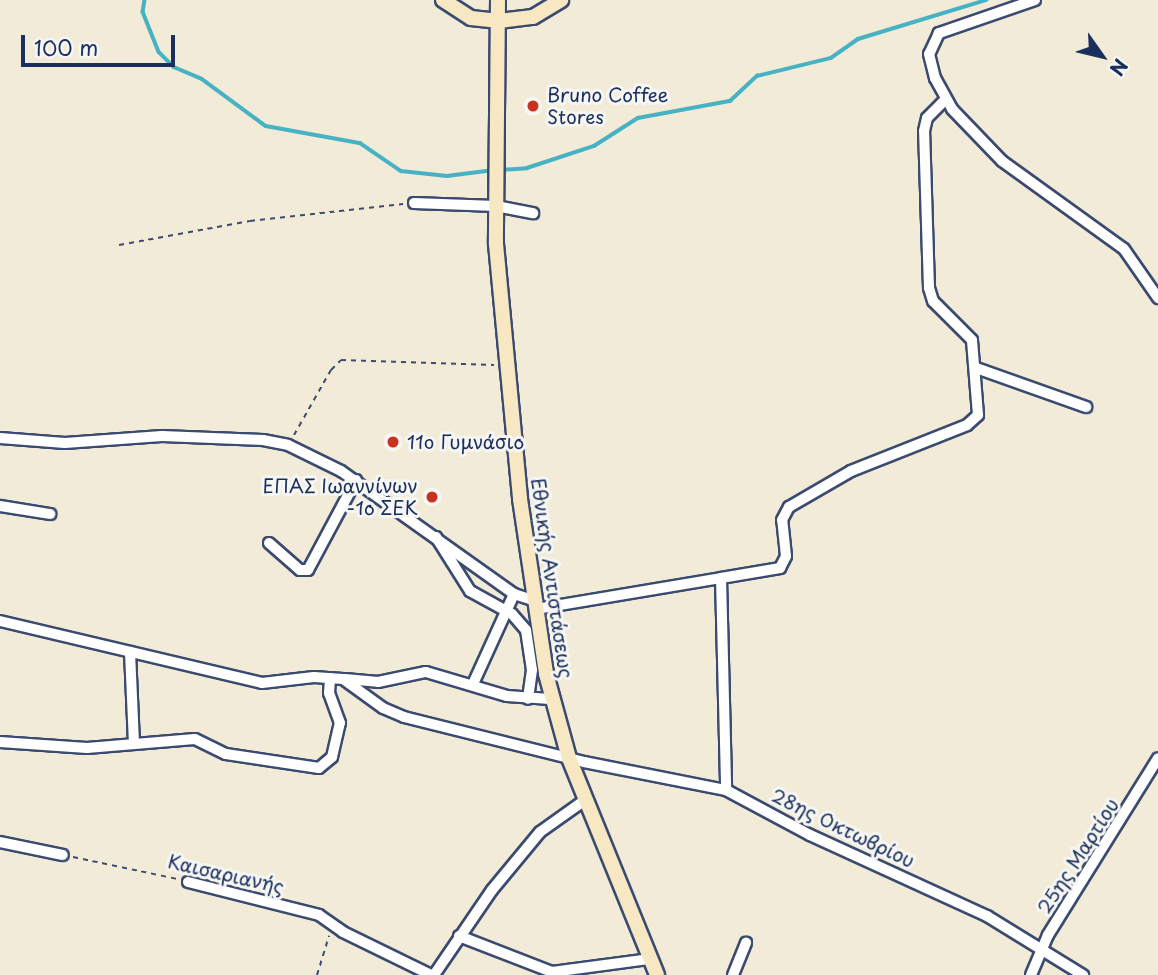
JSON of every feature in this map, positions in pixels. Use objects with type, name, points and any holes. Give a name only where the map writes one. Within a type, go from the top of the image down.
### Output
[{"type":"street","points":[[443,0],[471,18],[499,20],[533,17],[561,0]]},
{"type":"street","name":"Εθνικής Αντιστάσεως","points":[[498,0],[499,181],[496,205],[506,364],[550,699],[585,800],[657,975]]},
{"type":"street","points":[[1035,0],[939,33],[929,54],[945,100],[1021,179],[1124,249],[1158,298]]},
{"type":"street","points":[[0,438],[65,443],[155,435],[255,439],[288,445],[356,480],[514,593],[536,605],[780,568],[786,556],[782,520],[798,501],[851,471],[972,422],[980,409],[972,340],[933,302],[929,288],[924,131],[927,118],[945,100]]},
{"type":"street","points":[[414,203],[496,205],[533,214]]},
{"type":"street","points":[[976,368],[1086,407]]},
{"type":"street","points":[[269,543],[300,570],[308,570],[356,480]]},
{"type":"street","points":[[0,506],[50,514]]},
{"type":"street","points":[[436,536],[470,591],[519,620],[528,638],[532,670],[528,699]]},
{"type":"street","points":[[721,578],[726,789]]},
{"type":"street","points":[[473,684],[514,593]]},
{"type":"street","points":[[0,621],[266,684],[330,678],[378,682],[426,672],[528,699],[550,699]]},
{"type":"street","points":[[131,652],[134,743]]},
{"type":"street","points":[[0,743],[88,748],[195,739],[226,754],[322,767],[334,750],[341,718],[329,693],[330,678]]},
{"type":"street","name":"28ης Οκτωβρίου","points":[[343,679],[390,712],[569,758],[726,789],[810,835],[987,916],[1083,975]]},
{"type":"street","name":"25ης Μαρτίου","points":[[1031,975],[1040,951],[1158,758]]},
{"type":"street","points":[[433,975],[459,936],[540,832],[585,800]]},
{"type":"street","points":[[0,842],[63,855]]},
{"type":"street","name":"Καισαριανής","points":[[188,882],[314,913],[433,975]]},
{"type":"street","points":[[459,936],[545,971],[597,972],[650,959]]},
{"type":"street","points":[[733,975],[746,943]]},
{"type":"path","points":[[119,245],[250,222],[414,203]]},
{"type":"path","points":[[288,445],[331,370],[341,360],[506,364]]},
{"type":"path","name":"Καισαριανής","points":[[63,855],[188,882]]},
{"type":"path","points":[[317,975],[335,926]]},
{"type":"waterway","points":[[145,0],[143,12],[159,52],[174,67],[202,79],[266,126],[360,143],[401,171],[447,176],[494,170]]},
{"type":"waterway","points":[[501,170],[527,168],[594,146],[638,118],[730,101],[757,76],[831,58],[858,39],[986,0]]},
{"type":"place","name":"Bruno Coffee Stores","points":[[533,106]]},
{"type":"place","name":"11o Γυμνάσιο","points":[[393,442]]},
{"type":"place","name":"ΕΠΑΣ Ιωαννίνων -1ο ΣΕΚ","points":[[432,497]]}]
